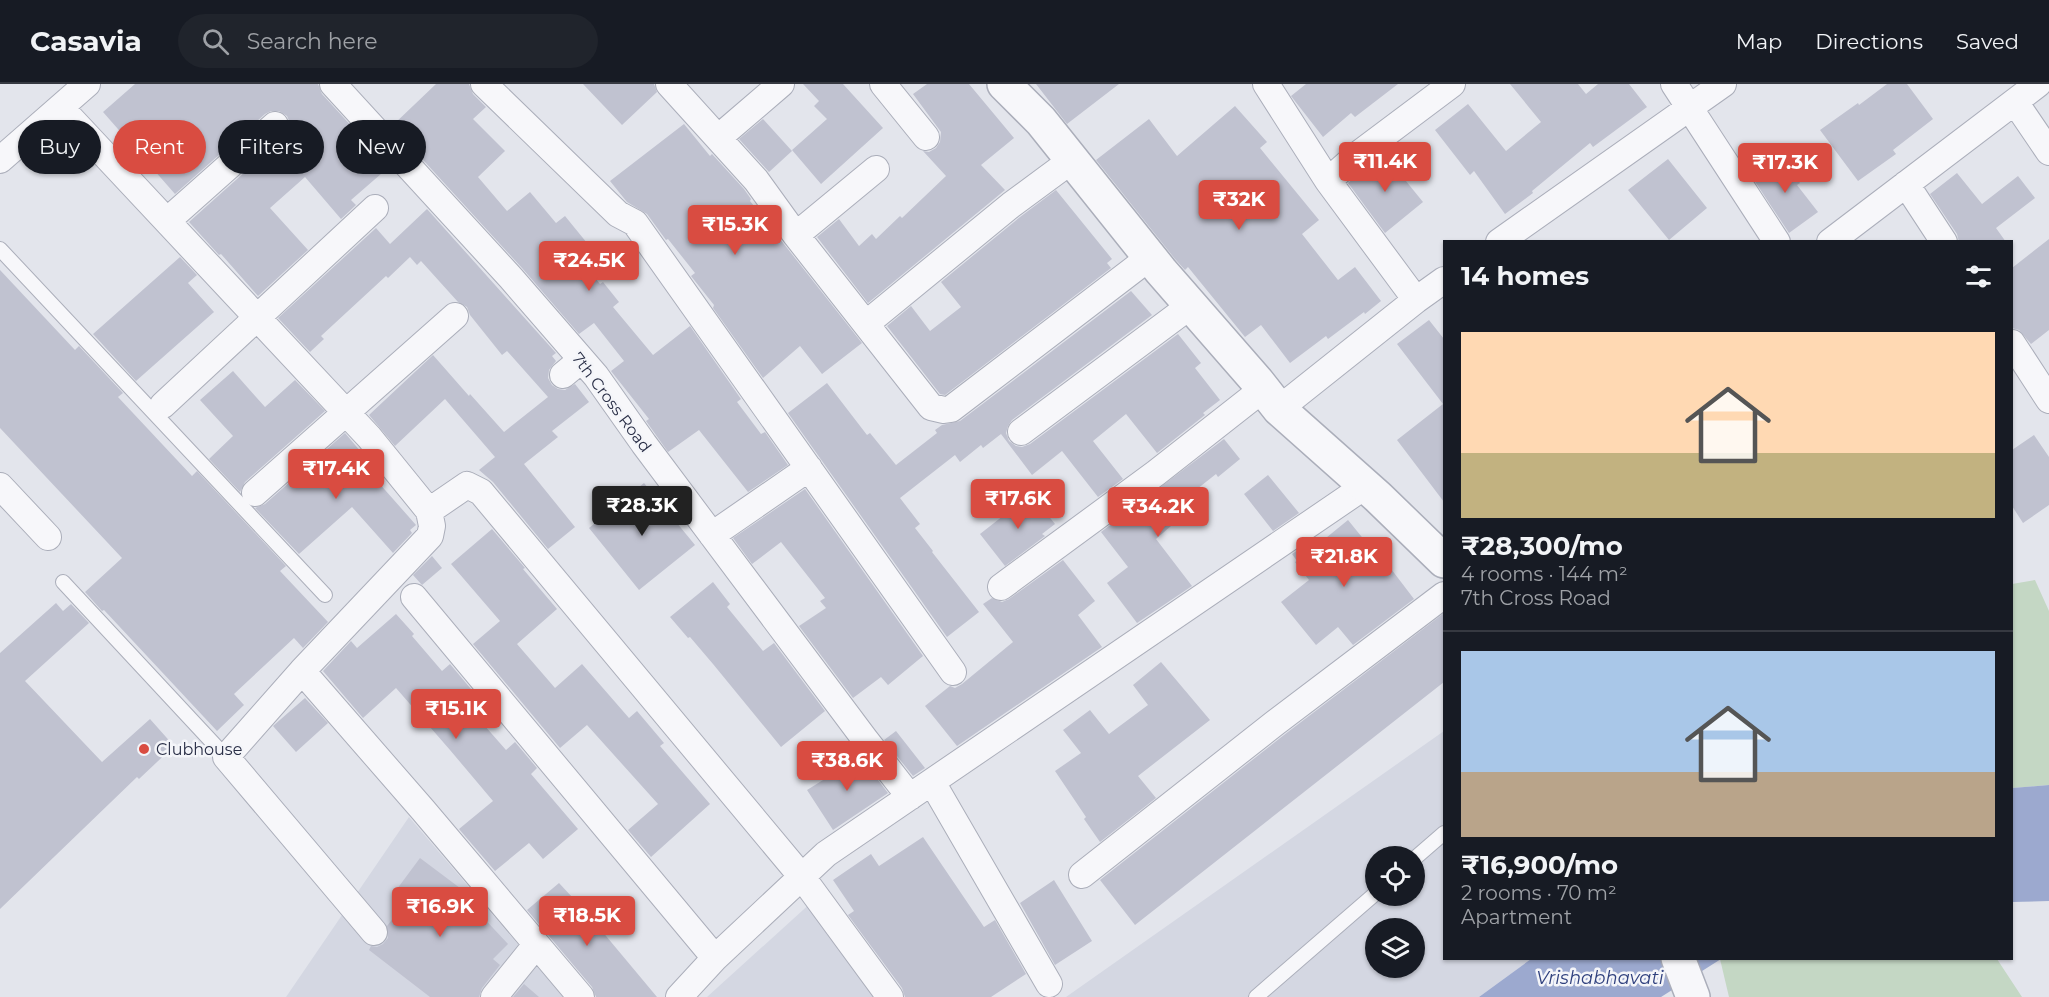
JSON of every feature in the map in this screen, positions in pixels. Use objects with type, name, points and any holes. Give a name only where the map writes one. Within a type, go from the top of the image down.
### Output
[{"type":"street","points":[[0,160],[87,84]]},
{"type":"street","name":"7th Cross Road","points":[[333,84],[511,279],[572,367],[596,376],[644,444],[910,797]]},
{"type":"street","points":[[484,84],[618,214],[635,223],[953,672]]},
{"type":"street","points":[[669,84],[756,180],[926,402],[937,409],[951,409],[1150,257]]},
{"type":"street","points":[[718,138],[781,84]]},
{"type":"street","points":[[883,84],[926,136]]},
{"type":"street","points":[[1004,84],[1041,121],[1190,306],[1271,399],[1365,486],[1439,547]]},
{"type":"street","points":[[1266,84],[1328,181],[1416,300]]},
{"type":"street","points":[[1328,181],[1356,156],[1452,84]]},
{"type":"street","points":[[1674,84],[1776,240]]},
{"type":"street","points":[[1502,240],[1723,84]]},
{"type":"street","points":[[1833,240],[2038,84]]},
{"type":"street","points":[[2015,102],[2049,152]]},
{"type":"street","points":[[62,108],[346,412],[429,511],[432,526],[430,536],[302,671],[226,757],[374,932]]},
{"type":"street","points":[[867,323],[1011,205],[1072,160]]},
{"type":"street","points":[[796,235],[876,169]]},
{"type":"street","points":[[167,221],[220,174]]},
{"type":"street","points":[[1906,184],[1943,240]]},
{"type":"street","points":[[163,405],[375,208]]},
{"type":"street","points":[[1001,588],[1156,473],[1271,399],[1443,281]]},
{"type":"street","points":[[1021,432],[1190,306]]},
{"type":"street","points":[[255,493],[454,316]]},
{"type":"street","points":[[2013,345],[2049,400]]},
{"type":"street","points":[[712,535],[809,468]]},
{"type":"street","points":[[429,511],[467,485],[481,492],[802,877],[890,997]]},
{"type":"street","points":[[0,486],[48,537]]},
{"type":"street","points":[[679,997],[715,958],[826,854],[1365,486]]},
{"type":"street","points":[[1082,875],[1257,737],[1443,596]]},
{"type":"street","points":[[414,597],[715,958]]},
{"type":"street","points":[[302,671],[581,997]]},
{"type":"street","points":[[932,782],[1049,984]]},
{"type":"street","points":[[494,997],[536,945]]},
{"type":"lane","points":[[0,249],[325,595]]},
{"type":"lane","points":[[63,582],[226,757]]},
{"type":"lane","points":[[1425,849],[1443,834]]},
{"type":"lane","points":[[1256,997],[1365,903]]},
{"type":"shaded area","points":[[1443,732],[1443,960],[1530,960],[1479,997],[1066,997]]},
{"type":"shaded area","points":[[409,817],[563,997],[286,997]]},
{"type":"shaded area","points":[[814,900],[881,997],[707,997]]},
{"type":"green space","points":[[2035,580],[2049,611],[2049,785],[2013,788],[2013,584]]},
{"type":"green space","points":[[1720,960],[1998,960],[2022,997],[1729,997]]},
{"type":"water","points":[[2049,785],[2049,901],[2013,902],[2013,788]]},
{"type":"water","name":"Vrishabhavati","points":[[1530,960],[1719,960],[1661,997],[1479,997]]},
{"type":"building","points":[[135,84],[318,84],[322,94],[346,120],[336,120],[336,174],[381,174],[351,200],[356,205],[341,219],[305,177],[270,208],[308,250],[258,296],[189,222],[243,174],[324,174],[324,120],[289,120],[279,111],[271,111],[258,120],[218,120],[218,156],[206,166],[206,120],[113,120],[113,123],[103,112]]},
{"type":"building","points":[[436,84],[469,84],[473,94],[486,107],[473,119],[505,151],[478,177],[507,211],[530,192],[556,223],[565,216],[587,243],[575,253],[600,284],[603,282],[619,302],[613,307],[653,355],[690,326],[741,399],[737,402],[761,434],[765,432],[788,465],[748,492],[699,430],[668,452],[646,421],[649,419],[611,371],[624,361],[594,323],[579,334],[426,163],[426,120],[398,120]]},
{"type":"building","points":[[583,84],[654,84],[657,92],[622,125]]},
{"type":"building","points":[[803,84],[843,84],[883,128],[821,184],[792,150],[827,119],[814,106],[819,101]]},
{"type":"building","points":[[927,84],[969,84],[1014,138],[981,165],[1005,190],[868,303],[817,237],[839,219],[859,246],[872,234],[876,239],[946,176],[923,151],[929,152],[936,148],[940,142],[941,132],[913,94]]},
{"type":"building","points":[[1036,84],[1119,84],[1067,124]]},
{"type":"building","points":[[1306,84],[1398,84],[1355,117],[1351,113],[1323,137],[1291,96]]},
{"type":"building","points":[[1510,84],[1578,84],[1586,94],[1598,84],[1629,84],[1647,107],[1593,147],[1590,143],[1532,191],[1533,193],[1505,214],[1474,171],[1470,175],[1435,130],[1468,104],[1506,151],[1541,122]]},
{"type":"building","points":[[1887,84],[1907,84],[1933,119],[1893,150],[1896,154],[1858,181],[1820,130]]},
{"type":"building","points":[[1235,106],[1267,142],[1260,148],[1319,220],[1302,234],[1338,280],[1355,267],[1381,301],[1328,339],[1326,336],[1290,363],[1261,325],[1245,337],[1188,267],[1185,270],[1175,259],[1096,160],[1149,119],[1177,156]]},
{"type":"building","points":[[763,119],[792,151],[769,172],[739,139]]},
{"type":"building","points":[[684,124],[710,156],[712,154],[744,189],[750,201],[862,343],[822,374],[800,346],[763,378],[713,308],[714,305],[691,276],[695,273],[647,214],[627,202],[610,181]]},
{"type":"building","points":[[1384,154],[1423,202],[1385,233],[1348,183]]},
{"type":"building","points":[[1780,156],[1800,183],[1797,185],[1818,212],[1789,233],[1752,177]]},
{"type":"building","points":[[1668,159],[1707,208],[1669,240],[1628,190]]},
{"type":"building","points":[[1957,173],[1982,204],[2018,176],[2035,198],[1996,228],[2005,240],[1958,240],[1957,234],[1930,194]]},
{"type":"building","points":[[157,174],[198,174],[175,194]]},
{"type":"building","points":[[1056,190],[1112,259],[1107,263],[1111,268],[945,395],[940,394],[887,326],[911,306],[930,331],[961,307],[941,282]]},
{"type":"building","points":[[427,209],[556,353],[552,356],[556,361],[549,370],[548,378],[552,385],[565,390],[575,384],[589,402],[552,431],[558,437],[524,464],[575,527],[548,549],[493,482],[479,470],[495,457],[445,399],[395,446],[369,415],[433,355],[504,432],[548,397],[507,351],[502,355],[470,315],[467,307],[458,302],[421,261],[417,265],[410,257],[388,278],[386,276],[321,336],[324,339],[310,352],[278,318],[376,228],[390,244]]},
{"type":"building","points":[[2049,239],[2049,330],[2031,344],[2019,330],[2013,328],[2013,267]]},
{"type":"building","points":[[180,257],[197,275],[188,283],[214,312],[136,381],[93,334]]},
{"type":"building","points":[[0,270],[75,350],[79,346],[123,393],[118,397],[192,476],[197,471],[286,566],[280,571],[328,622],[303,648],[294,638],[234,694],[244,705],[217,731],[85,592],[122,558],[0,428]]},
{"type":"building","points":[[1131,291],[1152,315],[1012,420],[1006,433],[1009,441],[1022,447],[1030,444],[1178,334],[1201,363],[1195,368],[1220,400],[1203,413],[1205,415],[1157,453],[1126,414],[1093,441],[1123,479],[1098,497],[1062,451],[1032,475],[1001,434],[983,448],[981,445],[960,462],[955,455],[900,498],[920,524],[915,528],[979,612],[947,637],[788,413],[827,383],[867,435],[870,433],[896,465],[937,433],[935,430],[942,425],[960,421]]},
{"type":"building","points":[[1429,320],[1443,338],[1443,404],[1397,344]]},
{"type":"building","points":[[233,371],[265,407],[295,380],[325,411],[245,482],[240,492],[209,459],[233,436],[200,400]]},
{"type":"building","points":[[1443,404],[1443,501],[1397,440]]},
{"type":"building","points":[[345,433],[383,478],[378,482],[416,525],[410,530],[412,533],[393,553],[352,507],[299,554],[255,508],[265,504]]},
{"type":"building","points":[[2034,435],[2049,457],[2049,505],[2023,523],[2013,508],[2013,449]]},
{"type":"building","points":[[1224,439],[1240,459],[1218,477],[1216,474],[1163,516],[1171,526],[1156,539],[1192,586],[1137,623],[1107,583],[1128,567],[1101,532]]},
{"type":"building","points":[[1268,475],[1299,513],[1273,531],[1244,494]]},
{"type":"building","points":[[644,483],[695,545],[639,590],[589,528]]},
{"type":"building","points":[[805,489],[923,656],[888,685],[881,677],[853,698],[799,626],[826,608],[820,601],[825,598],[781,542],[752,564],[733,538]]},
{"type":"building","points":[[1031,494],[1055,524],[1042,534],[1045,536],[1005,566],[980,534]]},
{"type":"building","points":[[1348,520],[1383,563],[1385,561],[1414,599],[1353,645],[1338,627],[1316,645],[1281,602],[1309,580],[1295,562],[1297,561],[1292,554],[1317,537],[1321,542]]},
{"type":"building","points":[[492,529],[557,609],[517,644],[555,688],[582,664],[629,718],[637,711],[664,743],[660,746],[710,804],[651,857],[628,830],[658,804],[587,725],[560,748],[473,644],[500,621],[451,564]]},
{"type":"building","points":[[432,556],[442,568],[422,585],[413,575]]},
{"type":"building","points":[[1063,560],[1095,601],[1078,615],[1102,647],[957,746],[925,706],[950,686],[955,688],[962,684],[1013,642],[983,604],[992,598],[1002,602],[1009,599]]},
{"type":"building","points":[[713,582],[730,604],[727,607],[763,651],[774,643],[825,711],[781,747],[690,637],[688,638],[670,617]]},
{"type":"building","points":[[56,603],[63,611],[71,604],[89,623],[25,681],[102,762],[150,719],[174,746],[139,779],[137,777],[0,909],[0,653]]},
{"type":"building","points":[[396,614],[442,671],[450,664],[487,708],[477,717],[506,750],[515,742],[537,768],[531,774],[578,829],[543,859],[529,843],[495,871],[459,829],[493,801],[450,750],[396,688],[363,718],[323,671],[351,641],[357,648]]},
{"type":"building","points":[[1443,614],[1443,683],[1135,925],[1100,880]]},
{"type":"building","points":[[1161,662],[1210,720],[1138,776],[1156,798],[1100,842],[1055,771],[1081,753],[1063,730],[1090,710],[1109,734],[1148,705],[1133,685]]},
{"type":"building","points":[[305,698],[328,723],[296,752],[273,726]]},
{"type":"building","points":[[896,731],[925,768],[913,776],[884,740]]},
{"type":"building","points":[[853,756],[857,761],[861,758],[888,793],[833,830],[807,790],[836,772],[834,768]]},
{"type":"building","points":[[923,837],[984,927],[995,920],[1026,974],[991,997],[905,997],[902,988],[848,915],[854,911],[833,880],[871,854],[879,866]]},
{"type":"building","points":[[420,858],[468,894],[464,897],[508,944],[493,959],[500,965],[482,988],[479,997],[430,997],[369,950],[371,946],[377,947],[383,944],[388,938],[387,926],[409,898],[397,889]]},
{"type":"building","points":[[1054,880],[1092,941],[1055,965],[1020,903]]},
{"type":"building","points":[[559,883],[657,997],[596,997],[592,987],[527,910]]},
{"type":"building","points":[[524,984],[539,997],[513,997]]},
{"type":"place","name":"Clubhouse","points":[[144,749]]}]
